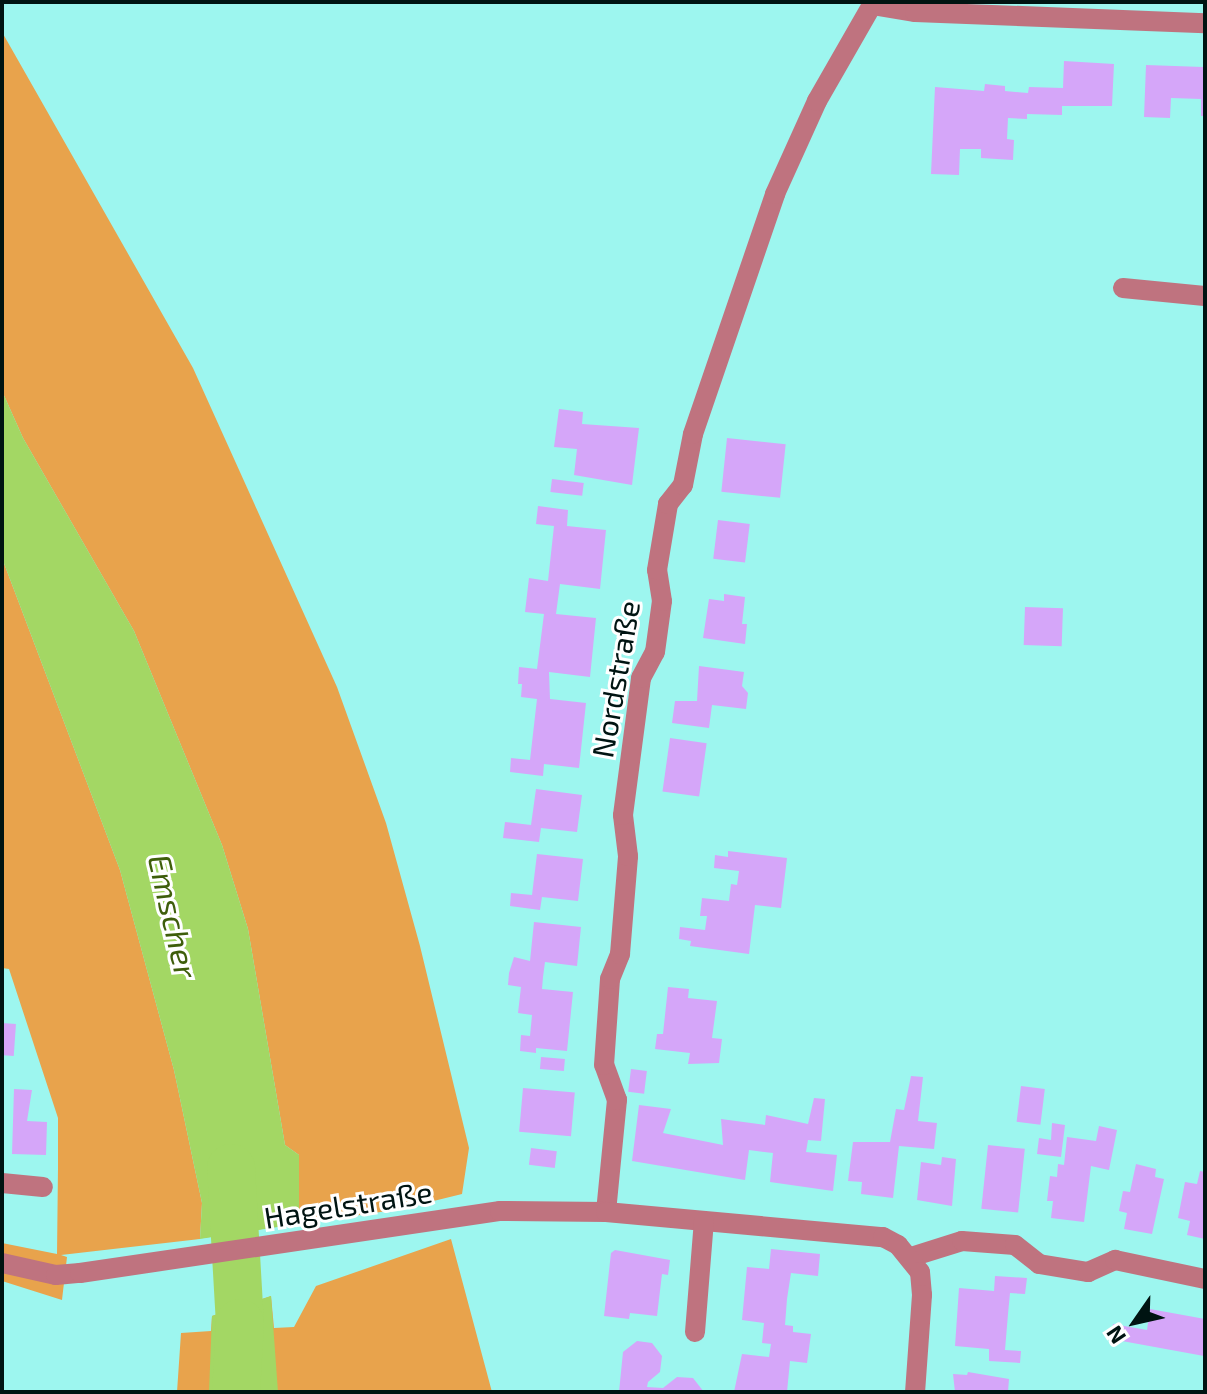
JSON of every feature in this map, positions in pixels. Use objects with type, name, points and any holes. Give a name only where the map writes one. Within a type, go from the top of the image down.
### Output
[{"type":"street","points":[[872,4],[915,12],[1205,23]]},
{"type":"street","name":"Nordstraße","points":[[606,1212],[617,1100],[604,1065],[610,979],[620,954],[628,856],[623,815],[641,678],[655,652],[662,601],[657,570],[668,504],[683,485],[693,434],[775,194],[817,101],[872,4]]},
{"type":"street","points":[[1123,288],[1205,296]]},
{"type":"street","points":[[2,1183],[43,1187]]},
{"type":"street","name":"Hagelstraße","points":[[2,1263],[56,1275],[500,1211],[606,1212],[883,1237],[911,1257]]},
{"type":"street","points":[[695,1332],[704,1221]]},
{"type":"street","points":[[915,1392],[922,1295],[920,1272],[911,1257],[962,1241],[1015,1245],[1039,1264],[1088,1272],[1115,1260],[1205,1279]]},
{"type":"shaded area","points":[[2,32],[193,368],[337,687],[386,823],[420,946],[469,1148],[462,1194],[401,1209],[299,1224],[299,1155],[285,1145],[248,929],[222,845],[134,631],[23,438],[2,391]]},
{"type":"shaded area","points":[[2,558],[120,870],[174,1070],[202,1203],[200,1239],[61,1255],[67,1257],[62,1300],[2,1281],[2,1243],[57,1254],[58,1118],[9,969],[2,968]]},
{"type":"shaded area","points":[[451,1239],[492,1392],[177,1392],[181,1333],[211,1331],[212,1316],[271,1296],[274,1328],[294,1327],[316,1286]]},
{"type":"water","points":[[2,391],[23,438],[134,631],[222,845],[248,929],[285,1145],[299,1155],[299,1224],[200,1239],[202,1203],[174,1070],[120,870],[2,558]]},
{"type":"water","points":[[271,1296],[278,1392],[209,1392],[212,1316]]},
{"type":"pier","points":[[303,1224],[300,1228],[200,1243],[196,1240]]},
{"type":"building","points":[[1064,61],[1114,64],[1112,106],[1062,106],[1062,115],[1027,114],[1027,119],[1008,118],[1007,139],[1014,140],[1013,160],[981,158],[981,149],[960,149],[959,175],[931,174],[935,87],[984,91],[985,84],[1005,86],[1005,91],[1028,93],[1029,87],[1063,88]]},
{"type":"building","points":[[1146,65],[1203,67],[1205,116],[1201,116],[1201,99],[1171,98],[1170,118],[1144,117]]},
{"type":"building","points":[[559,409],[583,412],[582,424],[639,428],[632,485],[574,475],[577,449],[554,447]]},
{"type":"building","points":[[727,438],[786,444],[780,498],[721,492]]},
{"type":"building","points":[[552,479],[584,483],[582,496],[550,492]]},
{"type":"building","points":[[538,506],[568,510],[567,526],[606,530],[600,589],[560,584],[556,614],[596,618],[590,677],[549,672],[550,699],[586,703],[579,768],[544,764],[543,776],[510,772],[511,758],[530,760],[537,699],[521,697],[522,684],[518,684],[519,667],[537,669],[544,614],[525,612],[529,578],[548,581],[554,526],[536,524]]},
{"type":"building","points":[[718,520],[750,524],[745,563],[713,559]]},
{"type":"building","points":[[724,594],[745,597],[742,624],[747,624],[745,644],[703,638],[709,599],[724,601]]},
{"type":"building","points":[[1025,607],[1063,608],[1062,646],[1024,645]]},
{"type":"building","points":[[699,666],[744,672],[742,686],[748,693],[746,709],[712,705],[709,728],[672,723],[675,701],[697,701]]},
{"type":"building","points":[[670,738],[707,743],[699,797],[662,791]]},
{"type":"building","points":[[536,789],[582,795],[577,832],[541,828],[539,842],[503,838],[505,822],[531,825]]},
{"type":"building","points":[[728,851],[787,858],[781,908],[755,905],[749,954],[690,946],[691,941],[679,939],[680,927],[705,930],[707,916],[700,916],[702,898],[729,901],[731,884],[737,885],[739,871],[714,868],[715,855],[728,857]]},
{"type":"building","points":[[537,854],[583,859],[578,901],[542,897],[540,910],[510,906],[511,893],[532,895]]},
{"type":"building","points":[[534,922],[581,927],[577,966],[545,962],[543,977],[542,989],[573,992],[567,1051],[536,1048],[536,1053],[520,1051],[521,1035],[530,1036],[532,1015],[518,1013],[521,987],[508,985],[509,973],[514,957],[530,961]]},
{"type":"building","points":[[668,987],[689,989],[688,998],[717,1001],[712,1038],[722,1039],[719,1063],[688,1064],[690,1053],[655,1049],[657,1034],[663,1034]]},
{"type":"building","points":[[2,1023],[16,1024],[14,1056],[2,1055]]},
{"type":"building","points":[[541,1057],[565,1059],[564,1071],[540,1069]]},
{"type":"building","points":[[631,1069],[647,1071],[644,1094],[628,1092]]},
{"type":"building","points":[[911,1076],[923,1077],[918,1121],[937,1123],[934,1149],[899,1146],[893,1198],[861,1194],[862,1182],[848,1181],[853,1142],[890,1142],[896,1109],[904,1110]]},
{"type":"building","points":[[1021,1086],[1045,1089],[1040,1125],[1017,1122]]},
{"type":"building","points":[[523,1088],[575,1093],[571,1136],[519,1132]]},
{"type":"building","points":[[14,1089],[32,1090],[27,1121],[47,1122],[46,1155],[12,1154]]},
{"type":"building","points":[[814,1098],[825,1099],[821,1141],[808,1140],[806,1152],[837,1155],[833,1191],[770,1182],[773,1153],[749,1150],[745,1180],[632,1161],[639,1105],[671,1109],[663,1133],[723,1145],[721,1119],[765,1125],[766,1115],[808,1124]]},
{"type":"building","points":[[1052,1123],[1065,1125],[1061,1157],[1037,1154],[1039,1138],[1051,1140]]},
{"type":"building","points":[[1099,1126],[1117,1130],[1109,1170],[1091,1166],[1084,1222],[1051,1218],[1053,1201],[1047,1201],[1050,1176],[1057,1177],[1058,1164],[1064,1165],[1067,1137],[1096,1141]]},
{"type":"building","points":[[988,1145],[1025,1149],[1018,1213],[981,1209]]},
{"type":"building","points":[[531,1148],[557,1151],[555,1168],[529,1165]]},
{"type":"building","points":[[942,1157],[956,1159],[952,1206],[917,1200],[921,1162],[941,1165]]},
{"type":"building","points":[[1136,1164],[1156,1169],[1155,1177],[1164,1179],[1152,1234],[1124,1229],[1127,1213],[1119,1211],[1123,1191],[1130,1192]]},
{"type":"building","points":[[1200,1171],[1205,1172],[1205,1239],[1187,1235],[1190,1221],[1178,1218],[1185,1182],[1197,1184]]},
{"type":"building","points":[[771,1249],[820,1254],[818,1276],[791,1273],[787,1299],[785,1325],[793,1326],[793,1332],[811,1334],[807,1363],[790,1361],[787,1392],[734,1392],[742,1354],[769,1357],[771,1344],[762,1343],[764,1323],[742,1320],[747,1267],[769,1269]]},
{"type":"building","points":[[615,1250],[670,1260],[668,1275],[662,1274],[657,1316],[630,1313],[629,1319],[604,1316],[611,1253]]},
{"type":"building","points":[[995,1276],[1027,1278],[1025,1294],[1010,1293],[1005,1350],[1021,1351],[1020,1363],[989,1361],[989,1349],[955,1346],[959,1288],[994,1291]]},
{"type":"building","points":[[1150,1309],[1205,1319],[1204,1356],[1111,1339],[1113,1324],[1147,1330]]},
{"type":"building","points":[[637,1341],[652,1343],[662,1356],[660,1372],[648,1382],[647,1387],[663,1388],[677,1377],[693,1378],[704,1392],[619,1392],[623,1352]]},
{"type":"building","points":[[968,1372],[1009,1379],[1008,1392],[955,1392],[953,1374],[967,1375]]},
{"type":"waterway","name":"Emscher","points":[[231,1168],[240,1323],[236,1392]]}]
